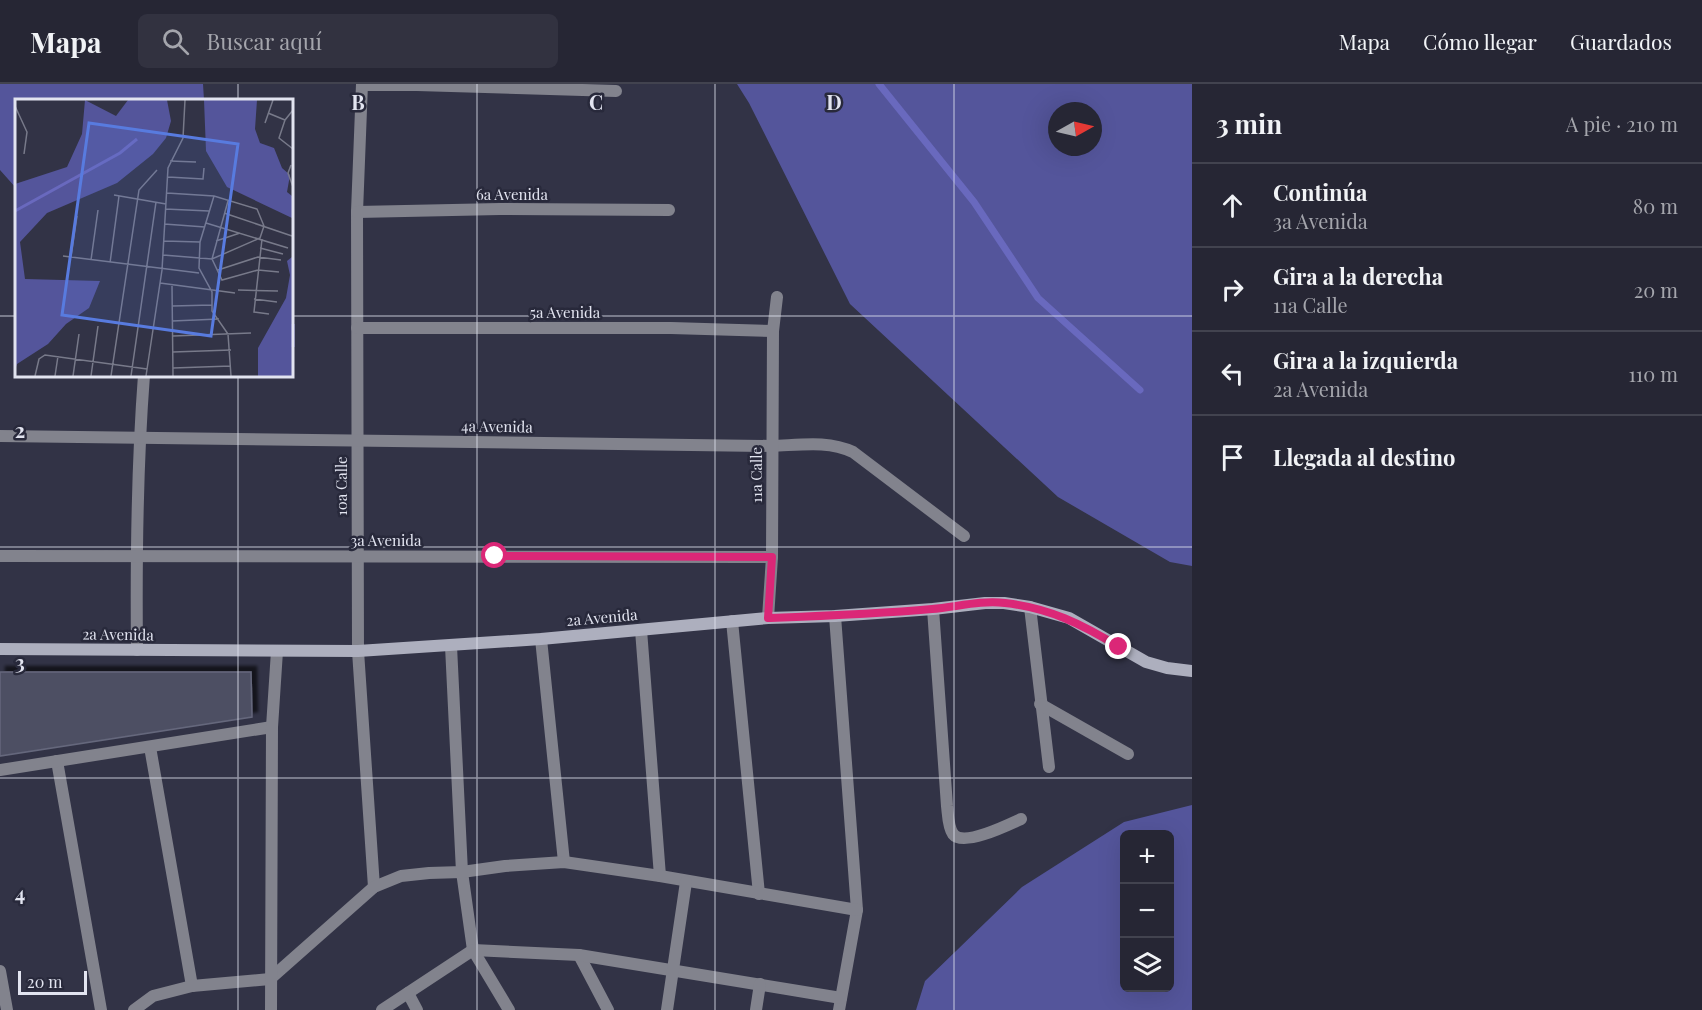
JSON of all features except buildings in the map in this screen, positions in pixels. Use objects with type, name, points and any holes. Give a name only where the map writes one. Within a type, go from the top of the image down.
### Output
[{"type":"main road","name":"2a Avenida","points":[[0,649],[358,651],[541,639],[768,618],[835,616],[1004,603],[1068,618],[1146,662],[1167,668],[1192,671]]},
{"type":"street","points":[[362,85],[616,91]]},
{"type":"street","name":"10a Calle","points":[[362,85],[357,212],[358,651],[374,887]]},
{"type":"street","name":"6a Avenida","points":[[357,212],[500,209],[669,210]]},
{"type":"street","name":"11a Calle","points":[[768,618],[772,557],[773,331],[777,297]]},
{"type":"street","name":"5a Avenida","points":[[357,328],[671,328],[773,331]]},
{"type":"street","points":[[137,650],[136,556],[139,438],[144,376]]},
{"type":"street","name":"4a Avenida","points":[[0,436],[830,445],[853,453],[964,536]]},
{"type":"street","name":"3a Avenida","points":[[0,556],[772,557]]},
{"type":"street","points":[[1030,608],[1048,767]]},
{"type":"street","points":[[933,609],[946,806],[951,829],[959,839],[984,835],[1021,819]]},
{"type":"street","points":[[382,1010],[473,950],[579,955],[760,984],[840,1004],[857,910],[835,616]]},
{"type":"street","points":[[732,621],[759,894]]},
{"type":"street","points":[[641,630],[660,876]]},
{"type":"street","points":[[541,639],[564,862]]},
{"type":"street","points":[[451,646],[462,872],[473,950],[509,1010]]},
{"type":"street","points":[[271,1010],[272,727],[277,651]]},
{"type":"street","points":[[1040,704],[1128,754]]},
{"type":"street","points":[[0,770],[272,727]]},
{"type":"street","points":[[150,747],[192,986]]},
{"type":"street","points":[[57,761],[101,1010]]},
{"type":"street","points":[[134,1010],[153,996],[192,986],[270,979],[374,887],[401,876],[564,862],[857,910]]},
{"type":"street","points":[[667,1010],[686,882]]},
{"type":"street","points":[[579,955],[608,1010]]},
{"type":"street","points":[[0,971],[7,1010]]},
{"type":"street","points":[[756,1010],[760,984]]},
{"type":"street","points":[[408,993],[417,1010]]},
{"type":"shaded area","points":[[0,84],[203,84],[204,99],[15,99],[15,187],[0,170]]},
{"type":"shaded area","points":[[737,84],[1192,84],[1192,566],[1170,562],[1058,497],[850,304],[749,103]]},
{"type":"shaded area","points":[[1192,805],[1192,1010],[916,1010],[925,981],[1022,887],[1124,822]]},
{"type":"waterway","points":[[879,84],[974,202],[1038,298],[1140,390]]},
{"type":"route","points":[[495,556],[772,557],[768,618],[835,616],[1004,603],[1068,618],[1119,647]]}]
